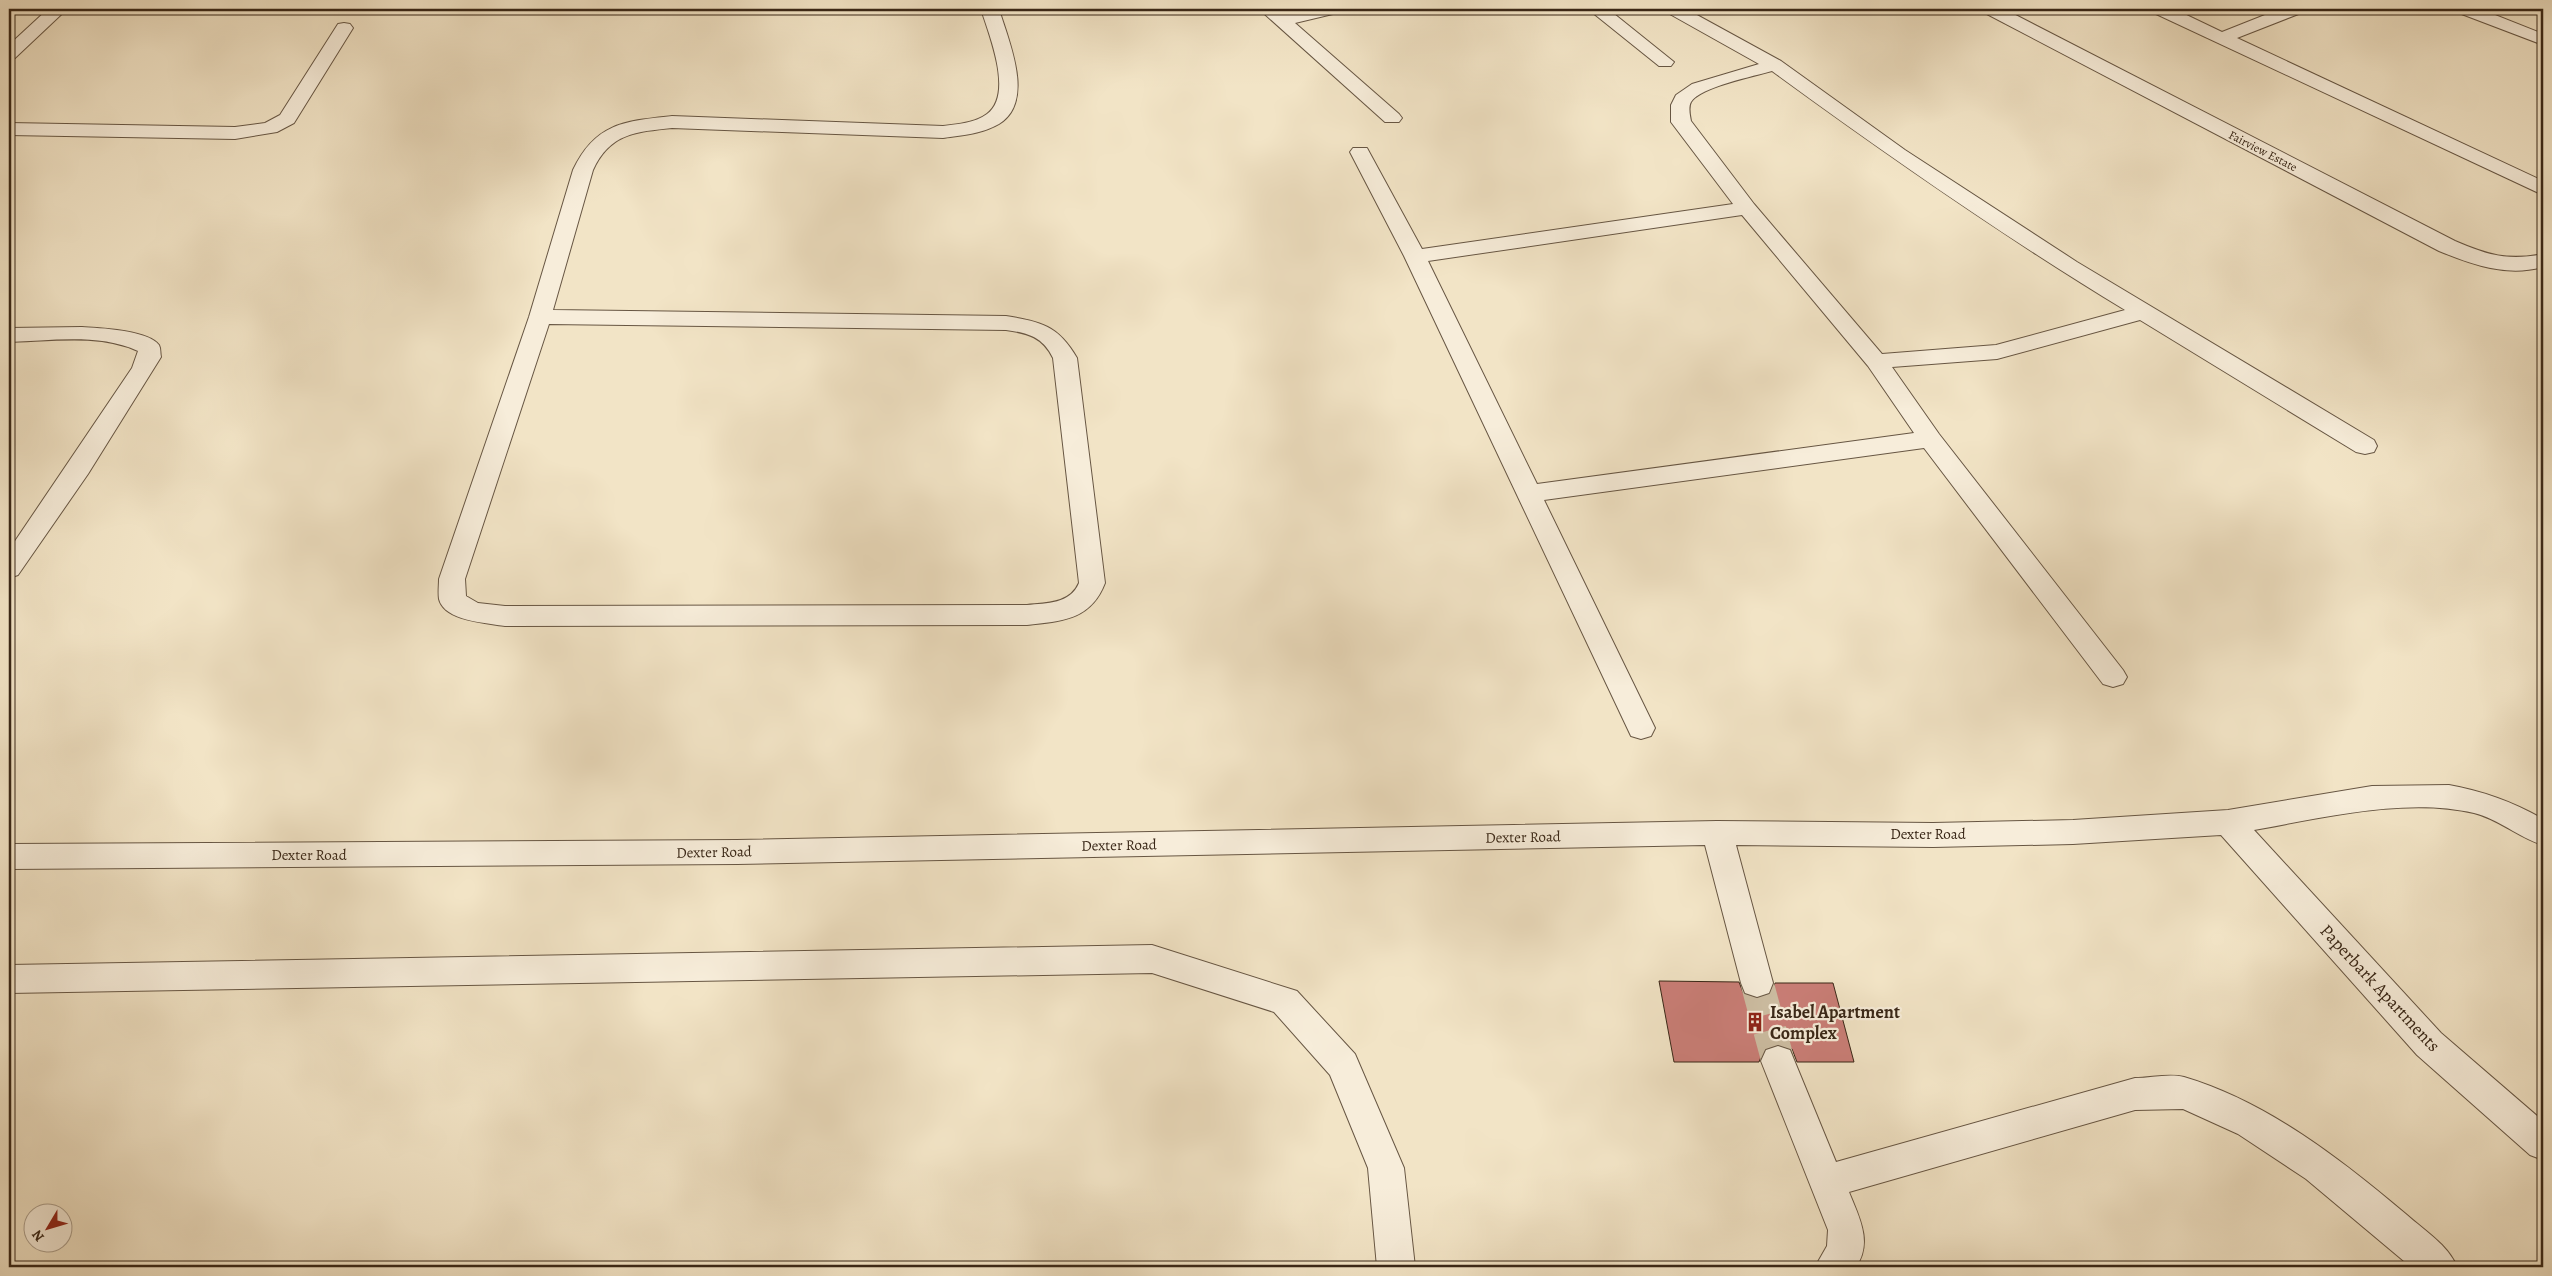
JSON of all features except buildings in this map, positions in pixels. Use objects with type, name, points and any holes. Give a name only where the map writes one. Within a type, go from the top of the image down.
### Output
[{"type":"street","points":[[9,54],[58,9]]},
{"type":"street","points":[[540,317],[1006,323],[1041,330],[1053,337],[1066,358],[1092,583],[1090,593],[1084,601],[1073,607],[1027,615],[505,616],[472,612],[453,600],[452,579],[540,317],[582,170],[590,156],[608,136],[636,126],[672,122],[943,132],[962,131],[988,123],[1000,116],[1007,106],[1010,86],[990,9]]},
{"type":"street","points":[[1268,9],[1392,118]]},
{"type":"street","points":[[1283,21],[1331,9]]},
{"type":"street","points":[[1597,9],[1665,62]]},
{"type":"street","points":[[1674,9],[1775,65],[1898,154],[1989,215],[2144,312],[2365,446]]},
{"type":"street","name":"Fairview Estate","points":[[1991,9],[2447,246],[2478,259],[2507,264],[2532,264],[2543,260]]},
{"type":"street","points":[[2160,9],[2543,189]]},
{"type":"street","points":[[2222,38],[2295,9]]},
{"type":"street","points":[[2465,9],[2543,40]]},
{"type":"street","points":[[9,129],[234,133],[270,128],[287,119],[344,28]]},
{"type":"street","points":[[1775,65],[1700,88],[1684,98],[1679,112],[1681,122],[1688,135],[1876,361],[1930,439],[2113,678]]},
{"type":"street","points":[[1360,152],[1415,256],[1641,728]]},
{"type":"street","points":[[1415,256],[1747,208]]},
{"type":"street","points":[[1876,361],[1997,352],[2144,312]]},
{"type":"street","points":[[9,335],[117,335],[141,342],[149,348],[149,357],[144,368],[79,468],[9,569]]},
{"type":"street","points":[[1528,494],[1930,439]]},
{"type":"street","name":"Dexter Road","points":[[9,857],[747,852],[1718,833],[1932,834],[2064,832],[2228,822],[2372,798],[2449,797],[2476,802],[2503,811],[2543,833]]},
{"type":"street","name":"Paperbark Apartments","points":[[2228,822],[2429,1044],[2543,1143]]},
{"type":"street","points":[[1718,833],[1757,983]]},
{"type":"street","points":[[9,979],[1152,959],[1285,1001],[1343,1065],[1386,1168],[1396,1267]]},
{"type":"street","points":[[1778,1062],[1846,1230],[1845,1252],[1834,1267]]},
{"type":"street","points":[[1825,1182],[2135,1094],[2182,1092],[2236,1115],[2298,1153],[2392,1225],[2438,1267]]},
{"type":"tunnel","points":[[1757,983],[1778,1061]]},
{"type":"place","name":"Isabel Apartment Complex","points":[[1755,1022]]}]
